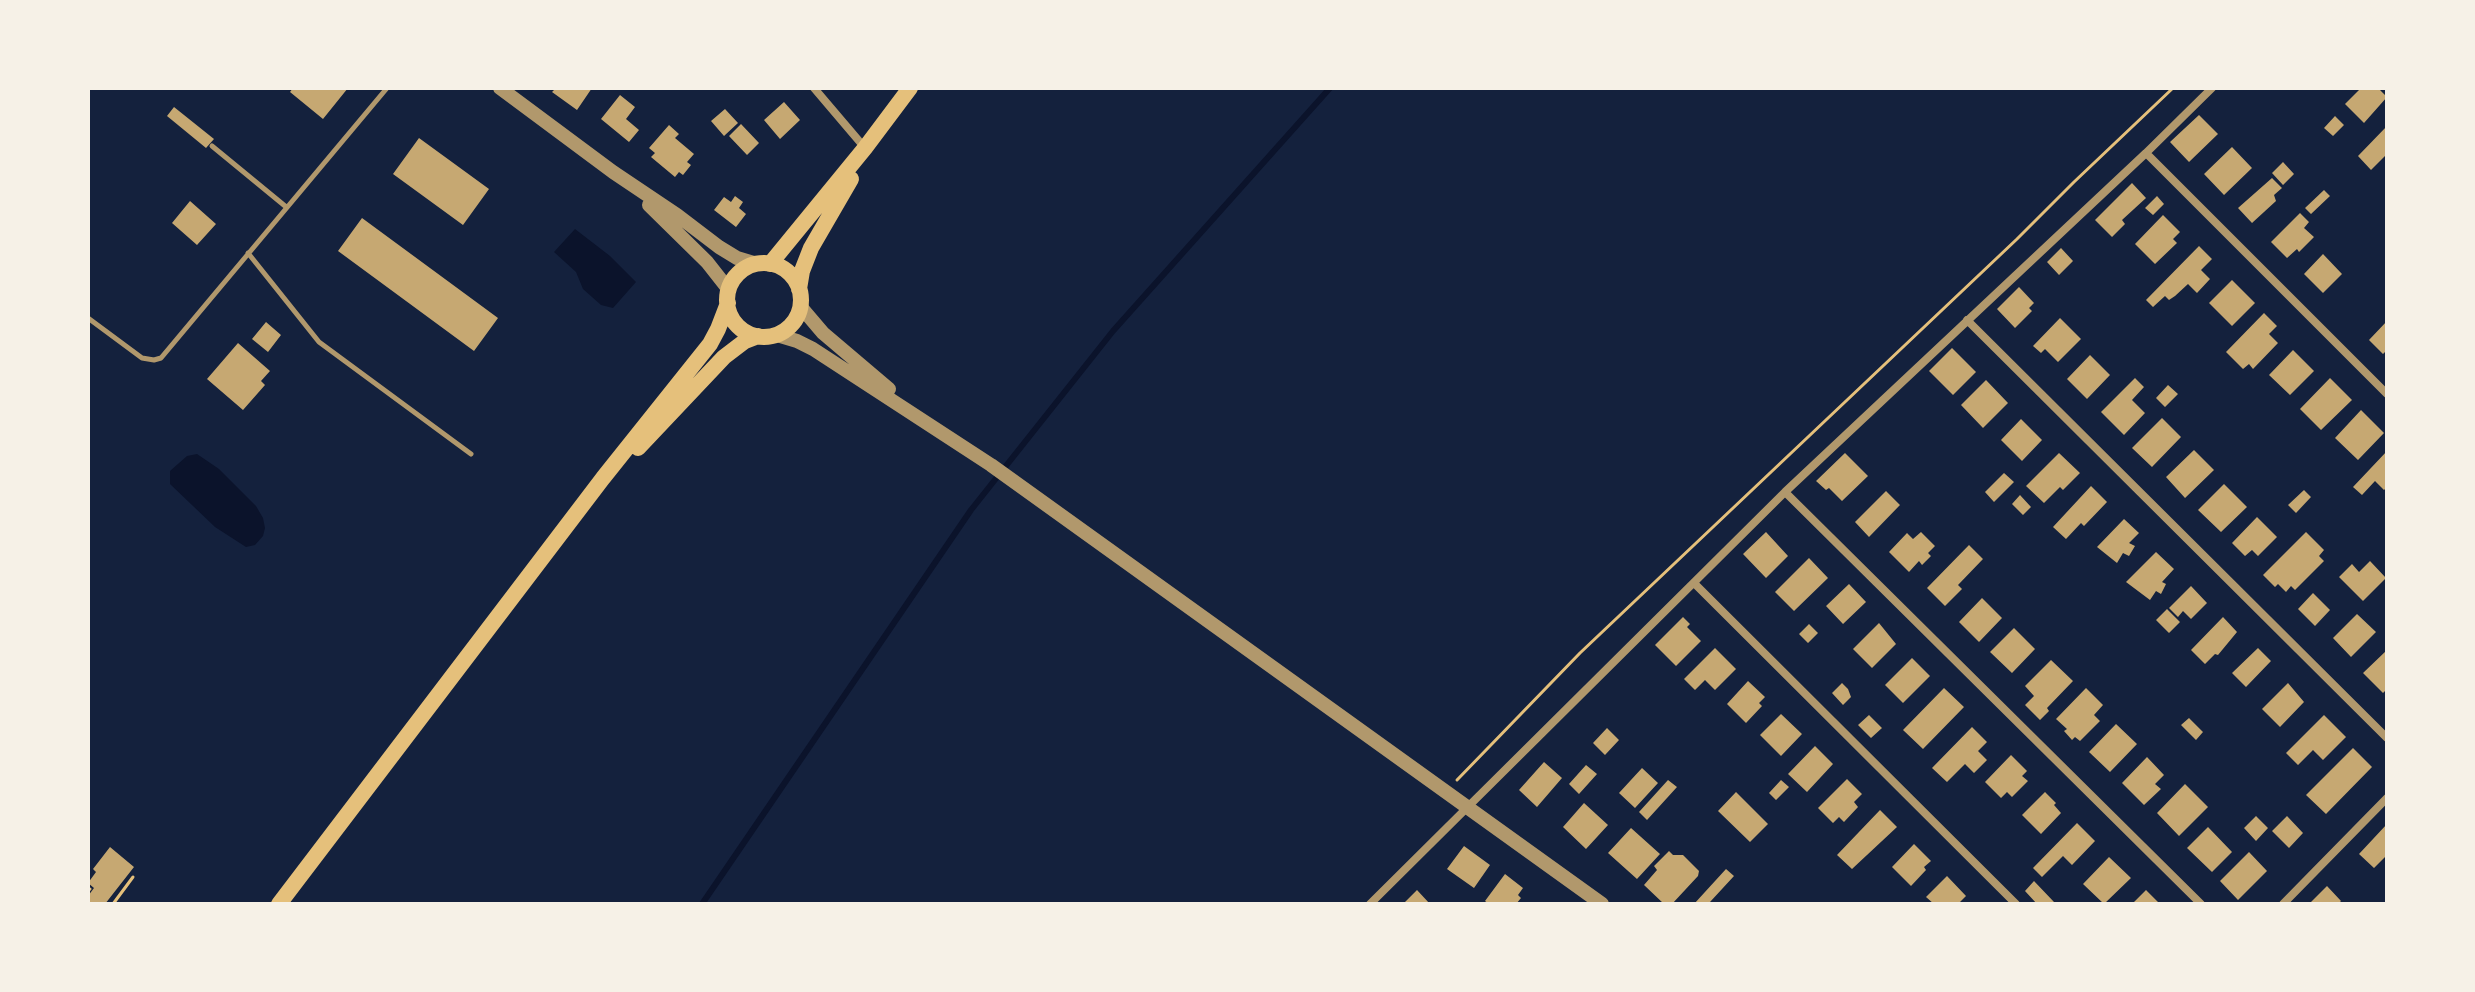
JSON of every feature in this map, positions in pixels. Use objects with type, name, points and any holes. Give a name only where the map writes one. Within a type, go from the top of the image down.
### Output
[{"type":"main road","points":[[279,904],[603,478],[710,344],[728,296],[742,271],[763,264],[865,148],[910,88]]},
{"type":"main road","points":[[551,549],[634,453],[724,357],[745,341],[758,336],[777,335],[792,324],[800,306],[802,271],[811,248],[849,185],[865,148]]},
{"type":"main road","points":[[763,264],[788,272],[799,289]]},
{"type":"main road","points":[[728,296],[730,313],[740,328],[758,336]]},
{"type":"street","points":[[500,88],[719,247],[737,258],[763,264]]},
{"type":"street","points":[[814,88],[865,148]]},
{"type":"street","points":[[1370,904],[1785,492],[2212,88]]},
{"type":"street","points":[[2146,153],[2387,394]]},
{"type":"street","points":[[613,172],[707,262],[728,296]]},
{"type":"street","points":[[800,306],[823,333],[925,421]]},
{"type":"street","points":[[1967,320],[2387,738]]},
{"type":"street","points":[[777,335],[813,349],[1016,482],[1602,904]]},
{"type":"street","points":[[1785,492],[2201,904]]},
{"type":"street","points":[[1694,583],[2016,904]]},
{"type":"street","points":[[2283,904],[2387,798]]},
{"type":"lane","points":[[88,318],[142,358],[161,358],[285,206],[387,88]]},
{"type":"lane","points":[[212,146],[285,206]]},
{"type":"lane","points":[[248,253],[319,342],[471,454]]},
{"type":"path","points":[[1445,792],[1580,653],[2173,88]]},
{"type":"path","points":[[113,904],[133,877]]},
{"type":"water","points":[[575,229],[610,256],[636,282],[613,308],[601,305],[583,289],[576,272],[554,252]]},
{"type":"water","points":[[197,454],[219,469],[256,506],[265,528],[255,545],[246,547],[215,527],[170,484],[170,471],[187,456]]},
{"type":"building","points":[[293,88],[348,88],[323,119],[290,92]]},
{"type":"building","points":[[556,88],[592,88],[577,110],[552,92]]},
{"type":"building","points":[[2361,88],[2382,88],[2380,90],[2387,97],[2364,123],[2345,104]]},
{"type":"building","points":[[620,95],[635,107],[626,119],[639,130],[629,142],[601,119]]},
{"type":"building","points":[[784,102],[800,120],[780,139],[764,120]]},
{"type":"building","points":[[174,107],[214,139],[206,148],[167,116]]},
{"type":"building","points":[[725,109],[738,123],[724,136],[711,121]]},
{"type":"building","points":[[2199,115],[2218,134],[2189,162],[2170,142]]},
{"type":"building","points":[[2335,116],[2344,125],[2333,136],[2324,128]]},
{"type":"building","points":[[741,124],[759,143],[747,155],[729,136]]},
{"type":"building","points":[[669,125],[679,134],[675,138],[694,154],[687,162],[691,165],[683,175],[679,172],[675,177],[651,157],[655,153],[649,148]]},
{"type":"building","points":[[2387,126],[2387,154],[2371,170],[2358,156]]},
{"type":"building","points":[[419,138],[489,189],[463,225],[393,174]]},
{"type":"building","points":[[2232,147],[2252,168],[2224,195],[2204,174]]},
{"type":"building","points":[[2283,162],[2294,174],[2283,185],[2272,173]]},
{"type":"building","points":[[2272,178],[2282,188],[2274,195],[2276,201],[2252,223],[2238,208]]},
{"type":"building","points":[[2132,183],[2146,198],[2122,220],[2125,224],[2112,237],[2095,220]]},
{"type":"building","points":[[2324,190],[2330,196],[2311,214],[2305,208]]},
{"type":"building","points":[[735,196],[743,202],[739,208],[746,214],[736,227],[714,210],[724,197],[731,202]]},
{"type":"building","points":[[2157,196],[2164,204],[2153,215],[2145,208]]},
{"type":"building","points":[[190,201],[216,224],[197,245],[172,223]]},
{"type":"building","points":[[2300,213],[2309,222],[2304,228],[2314,237],[2299,252],[2297,249],[2287,258],[2271,242]]},
{"type":"building","points":[[2163,215],[2180,232],[2173,239],[2177,243],[2155,264],[2135,244]]},
{"type":"building","points":[[362,218],[498,318],[474,351],[338,251]]},
{"type":"building","points":[[2199,246],[2212,259],[2201,270],[2210,279],[2197,293],[2188,284],[2169,300],[2165,296],[2153,307],[2146,300]]},
{"type":"building","points":[[2061,248],[2073,261],[2059,275],[2047,262]]},
{"type":"building","points":[[2323,254],[2342,274],[2323,293],[2304,274]]},
{"type":"building","points":[[2232,280],[2255,303],[2232,326],[2209,303]]},
{"type":"building","points":[[2019,287],[2034,303],[2029,308],[2032,311],[2015,328],[1997,309]]},
{"type":"building","points":[[2264,313],[2277,326],[2269,334],[2278,343],[2253,369],[2249,364],[2243,369],[2226,352]]},
{"type":"building","points":[[2060,318],[2081,339],[2058,362],[2045,349],[2041,353],[2033,346]]},
{"type":"building","points":[[2387,321],[2387,350],[2383,354],[2369,340]]},
{"type":"building","points":[[266,322],[281,335],[268,352],[252,339]]},
{"type":"building","points":[[238,343],[270,371],[261,381],[265,385],[243,410],[207,379]]},
{"type":"building","points":[[1952,348],[1976,372],[1953,395],[1929,371]]},
{"type":"building","points":[[2293,350],[2314,371],[2290,395],[2269,375]]},
{"type":"building","points":[[2090,355],[2110,375],[2087,399],[2067,379]]},
{"type":"building","points":[[2135,378],[2144,387],[2132,400],[2145,413],[2124,435],[2101,412]]},
{"type":"building","points":[[2330,378],[2352,400],[2321,430],[2300,409]]},
{"type":"building","points":[[1986,380],[2008,403],[1983,428],[1961,405]]},
{"type":"building","points":[[2168,385],[2178,394],[2165,407],[2156,398]]},
{"type":"building","points":[[2361,410],[2384,433],[2358,460],[2335,438]]},
{"type":"building","points":[[2162,418],[2181,437],[2152,467],[2132,448]]},
{"type":"building","points":[[2021,419],[2042,440],[2022,461],[2001,440]]},
{"type":"building","points":[[2194,450],[2214,470],[2185,498],[2166,477]]},
{"type":"building","points":[[2387,451],[2387,487],[2384,490],[2375,481],[2362,495],[2353,487]]},
{"type":"building","points":[[1845,453],[1868,476],[1842,501],[1816,481]]},
{"type":"building","points":[[2059,453],[2080,473],[2044,503],[2026,486]]},
{"type":"building","points":[[2004,473],[2014,482],[1994,502],[1985,492]]},
{"type":"building","points":[[2224,484],[2247,507],[2221,532],[2198,510]]},
{"type":"building","points":[[2091,486],[2107,502],[2084,526],[2081,523],[2066,539],[2053,527]]},
{"type":"building","points":[[2304,490],[2311,497],[2296,513],[2288,505]]},
{"type":"building","points":[[1886,491],[1900,505],[1869,537],[1855,522]]},
{"type":"building","points":[[2020,495],[2031,507],[2023,515],[2012,504]]},
{"type":"building","points":[[2257,517],[2277,537],[2258,556],[2252,550],[2245,556],[2232,543]]},
{"type":"building","points":[[2124,519],[2139,533],[2129,543],[2135,546],[2129,556],[2123,553],[2117,563],[2097,547]]},
{"type":"building","points":[[1766,532],[1788,556],[1766,578],[1743,554]]},
{"type":"building","points":[[1921,532],[1935,546],[1922,565],[1919,561],[1909,572],[1889,552],[1907,533],[1913,539]]},
{"type":"building","points":[[2306,532],[2324,550],[2319,556],[2324,561],[2295,590],[2291,586],[2286,592],[2278,584],[2275,587],[2263,575]]},
{"type":"building","points":[[1969,545],[1983,559],[1958,585],[1962,589],[1945,606],[1927,588]]},
{"type":"building","points":[[2156,552],[2174,569],[2162,582],[2166,584],[2161,594],[2156,591],[2150,600],[2126,582]]},
{"type":"building","points":[[1809,558],[1828,578],[1794,611],[1775,592]]},
{"type":"building","points":[[2370,561],[2386,578],[2363,601],[2339,577],[2352,564],[2359,572]]},
{"type":"building","points":[[1849,584],[1866,602],[1843,624],[1826,606]]},
{"type":"building","points":[[2191,586],[2207,603],[2191,619],[2183,611],[2178,617],[2169,608]]},
{"type":"building","points":[[2313,593],[2330,610],[2315,626],[2298,609]]},
{"type":"building","points":[[1982,598],[2002,618],[1979,642],[1959,622]]},
{"type":"building","points":[[2167,609],[2180,622],[2169,633],[2156,620]]},
{"type":"building","points":[[2357,614],[2376,632],[2351,657],[2333,638]]},
{"type":"building","points":[[1683,617],[1690,624],[1687,627],[1701,641],[1676,666],[1655,645]]},
{"type":"building","points":[[2223,617],[2237,632],[2218,655],[2215,654],[2205,664],[2191,650]]},
{"type":"building","points":[[1879,623],[1896,644],[1872,668],[1853,649]]},
{"type":"building","points":[[1809,624],[1818,633],[1808,643],[1799,634]]},
{"type":"building","points":[[2014,628],[2035,649],[2012,673],[1990,652]]},
{"type":"building","points":[[1715,648],[1736,669],[1715,690],[1705,680],[1695,690],[1684,679]]},
{"type":"building","points":[[2258,648],[2271,661],[2246,687],[2232,673]]},
{"type":"building","points":[[2387,650],[2387,689],[2383,693],[2363,673]]},
{"type":"building","points":[[1912,658],[1930,676],[1903,703],[1885,685]]},
{"type":"building","points":[[2051,660],[2073,681],[2047,708],[2049,711],[2040,720],[2025,705],[2034,696],[2025,686]]},
{"type":"building","points":[[1748,681],[1765,697],[1759,703],[1762,706],[1746,723],[1727,704]]},
{"type":"building","points":[[1842,683],[1851,697],[1843,705],[1832,693]]},
{"type":"building","points":[[2288,683],[2304,702],[2280,727],[2262,709]]},
{"type":"building","points":[[1944,688],[1964,707],[1923,749],[1903,730]]},
{"type":"building","points":[[2086,688],[2103,705],[2094,715],[2100,721],[2080,741],[2075,737],[2072,740],[2064,731],[2067,729],[2056,719]]},
{"type":"building","points":[[1781,714],[1802,734],[1781,756],[1760,735]]},
{"type":"building","points":[[1869,715],[1882,728],[1871,738],[1858,725]]},
{"type":"building","points":[[2324,715],[2346,737],[2323,760],[2313,750],[2298,765],[2286,753]]},
{"type":"building","points":[[2189,718],[2203,732],[2196,740],[2181,725]]},
{"type":"building","points":[[2116,724],[2137,744],[2110,772],[2089,752]]},
{"type":"building","points":[[1972,727],[1987,742],[1978,751],[1987,760],[1974,773],[1965,764],[1947,782],[1932,768]]},
{"type":"building","points":[[1607,728],[1619,740],[1605,755],[1593,743]]},
{"type":"building","points":[[1815,746],[1833,764],[1807,792],[1788,774]]},
{"type":"building","points":[[2353,748],[2372,767],[2326,814],[2306,795]]},
{"type":"building","points":[[2011,755],[2027,771],[2022,776],[2028,781],[2012,797],[2007,792],[2001,798],[1985,782]]},
{"type":"building","points":[[2147,757],[2164,775],[2155,784],[2161,789],[2144,805],[2122,783]]},
{"type":"building","points":[[1544,762],[1562,778],[1537,807],[1519,790]]},
{"type":"building","points":[[1586,765],[1597,774],[1579,794],[1569,784]]},
{"type":"building","points":[[1642,768],[1658,783],[1635,808],[1619,793]]},
{"type":"building","points":[[1847,779],[1862,794],[1854,802],[1858,807],[1844,822],[1839,817],[1833,823],[1818,808]]},
{"type":"building","points":[[1668,780],[1677,787],[1647,820],[1639,812]]},
{"type":"building","points":[[1781,780],[1789,787],[1776,800],[1769,793]]},
{"type":"building","points":[[2185,784],[2208,807],[2179,836],[2157,813]]},
{"type":"building","points":[[1736,792],[1768,824],[1750,842],[1718,811]]},
{"type":"building","points":[[2045,792],[2061,813],[2041,834],[2022,815]]},
{"type":"building","points":[[1584,803],[1608,825],[1586,849],[1563,827]]},
{"type":"building","points":[[1880,810],[1897,827],[1852,869],[1837,855]]},
{"type":"building","points":[[2256,816],[2268,828],[2256,841],[2244,828]]},
{"type":"building","points":[[2287,816],[2303,833],[2289,848],[2272,831]]},
{"type":"building","points":[[2077,823],[2095,841],[2072,865],[2063,856],[2042,877],[2033,868]]},
{"type":"building","points":[[2387,824],[2387,855],[2374,868],[2359,854]]},
{"type":"building","points":[[2208,827],[2232,852],[2212,872],[2187,848]]},
{"type":"building","points":[[1631,828],[1660,854],[1637,879],[1608,853]]},
{"type":"building","points":[[1914,844],[1931,861],[1911,886],[1892,867]]},
{"type":"building","points":[[1464,846],[1490,865],[1474,888],[1447,869]]},
{"type":"building","points":[[110,847],[134,867],[105,904],[88,904],[88,896],[94,888],[88,883],[96,872],[93,869]]},
{"type":"building","points":[[1669,851],[1673,855],[1683,855],[1699,871],[1672,904],[1664,904],[1644,885],[1657,870],[1654,866]]},
{"type":"building","points":[[2249,852],[2267,871],[2238,900],[2220,881]]},
{"type":"building","points":[[2109,857],[2131,878],[2104,904],[2083,884]]},
{"type":"building","points":[[1726,869],[1734,876],[1710,902],[1712,904],[1694,904]]},
{"type":"building","points":[[1505,874],[1523,888],[1518,895],[1521,898],[1516,904],[1489,904],[1485,901]]},
{"type":"building","points":[[1947,876],[1966,896],[1958,904],[1934,904],[1926,897]]},
{"type":"building","points":[[2034,881],[2054,902],[2052,904],[2037,904],[2025,891]]},
{"type":"building","points":[[2327,886],[2341,901],[2338,904],[2309,904]]},
{"type":"building","points":[[1417,890],[1430,904],[1403,904]]},
{"type":"building","points":[[2146,890],[2160,904],[2132,904]]},
{"type":"waterway","points":[[702,904],[971,510],[1113,331],[1330,88]]}]
